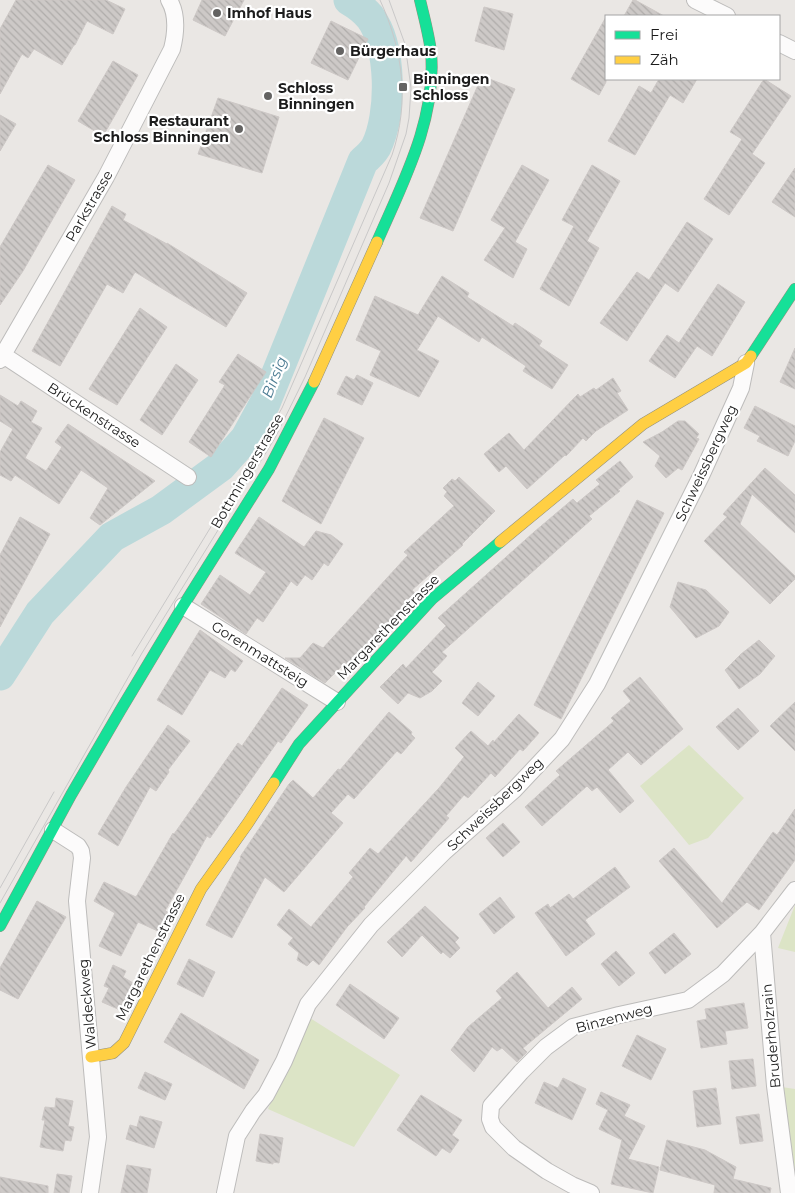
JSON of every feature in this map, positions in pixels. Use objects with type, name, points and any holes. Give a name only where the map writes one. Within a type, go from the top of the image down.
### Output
[{"type":"street","name":"Parkstrasse","points":[[1,356],[106,178],[172,49],[176,33],[174,16],[169,0]]},
{"type":"street","name":"Bottmingerstrasse","points":[[0,926],[120,712],[183,606],[269,469],[319,372],[415,154],[422,131],[430,96],[432,54],[420,0]]},
{"type":"street","points":[[695,0],[725,15]]},
{"type":"street","points":[[780,44],[795,51]]},
{"type":"street","name":"Margarethenstrasse","points":[[91,1057],[113,1054],[124,1043],[201,889],[248,823],[299,744],[337,702],[435,596],[644,424],[746,363],[795,289]]},
{"type":"street","name":"Brückenstrasse","points":[[1,356],[188,477]]},
{"type":"street","name":"Schweissbergweg","points":[[225,1193],[237,1136],[266,1095],[284,1061],[308,1004],[371,925],[444,852],[514,790],[562,739],[597,684],[699,480],[741,388],[746,363]]},
{"type":"street","name":"Gorenmattsteig","points":[[183,606],[337,702]]},
{"type":"street","name":"Waldeckweg","points":[[53,830],[78,846],[82,858],[77,901],[98,1137],[90,1193]]},
{"type":"street","points":[[762,934],[795,890]]},
{"type":"street","name":"Binzenweg","points":[[591,1193],[547,1171],[514,1148],[493,1126],[490,1119],[491,1106],[521,1072],[546,1048],[573,1027],[688,1000],[723,974],[762,934]]},
{"type":"street","name":"Bruderholzrain","points":[[762,934],[775,1086],[789,1193]]},
{"type":"green space","points":[[689,745],[744,798],[708,838],[689,845],[640,786]]},
{"type":"green space","points":[[795,905],[795,952],[778,948]]},
{"type":"green space","points":[[310,1018],[400,1075],[354,1147],[268,1109]]},
{"type":"green space","points":[[775,1086],[795,1089],[795,1179]]},
{"type":"building","points":[[16,0],[106,0],[125,9],[113,34],[87,21],[62,65],[34,49],[28,58],[22,54],[0,94],[0,29]]},
{"type":"building","name":"Imhof Haus","points":[[202,0],[244,0],[225,36],[193,20]]},
{"type":"building","points":[[633,0],[635,0],[662,15],[625,15]]},
{"type":"building","points":[[484,7],[513,14],[504,50],[475,41]]},
{"type":"building","points":[[605,19],[606,82],[599,95],[571,79]]},
{"type":"building","name":"Bürgerhaus","points":[[331,21],[368,39],[348,80],[311,63]]},
{"type":"building","points":[[113,61],[138,75],[103,136],[78,121]]},
{"type":"building","points":[[482,76],[515,89],[453,231],[420,218]]},
{"type":"building","points":[[658,80],[696,80],[683,103],[670,95],[635,155],[608,141],[639,86],[651,93]]},
{"type":"building","points":[[763,80],[791,96],[752,154],[765,163],[729,215],[704,199],[742,139],[730,132]]},
{"type":"building","points":[[218,98],[279,117],[262,173],[198,154]]},
{"type":"building","points":[[0,115],[16,124],[0,151]]},
{"type":"building","points":[[48,165],[75,180],[23,271],[0,305],[0,247]]},
{"type":"building","points":[[522,165],[549,180],[515,242],[527,249],[513,278],[484,260],[505,228],[491,220]]},
{"type":"building","points":[[592,165],[620,181],[587,241],[599,248],[569,306],[540,289],[574,226],[562,220]]},
{"type":"building","points":[[795,168],[795,217],[772,202]]},
{"type":"building","points":[[112,206],[126,214],[123,220],[167,243],[247,293],[226,327],[135,272],[123,293],[107,284],[60,366],[32,351]]},
{"type":"building","points":[[687,222],[713,239],[678,292],[665,283],[627,341],[600,323],[637,272],[649,280]]},
{"type":"building","points":[[442,276],[469,293],[467,297],[513,326],[515,323],[542,341],[539,346],[568,365],[552,389],[523,371],[526,366],[482,337],[479,342],[438,316],[417,350],[439,361],[419,397],[370,375],[381,351],[356,340],[375,296],[418,315]]},
{"type":"building","points":[[718,284],[745,302],[712,356],[697,346],[675,378],[649,361],[667,335],[679,343]]},
{"type":"building","points":[[140,308],[167,327],[117,405],[89,389]]},
{"type":"building","points":[[795,348],[795,389],[780,382]]},
{"type":"building","points":[[238,354],[266,372],[211,457],[189,442],[225,385],[219,382]]},
{"type":"building","points":[[176,364],[198,380],[162,435],[140,420]]},
{"type":"building","points":[[357,375],[373,383],[362,405],[337,394],[346,376],[354,380]]},
{"type":"building","points":[[613,378],[621,391],[617,393],[628,410],[596,431],[586,441],[583,438],[566,456],[527,489],[506,466],[499,472],[484,454],[509,433],[524,450],[578,394],[580,397],[594,388],[596,390]]},
{"type":"building","points":[[0,395],[18,406],[21,401],[37,411],[31,422],[42,428],[25,458],[46,471],[62,447],[55,442],[68,424],[155,481],[100,525],[90,518],[108,488],[81,470],[59,504],[15,475],[11,481],[0,475],[0,452],[13,429],[0,421]]},
{"type":"building","points":[[755,406],[795,426],[795,441],[788,456],[757,441],[760,436],[744,428]]},
{"type":"building","points":[[324,418],[364,438],[321,524],[282,501]]},
{"type":"building","points":[[678,421],[685,421],[699,434],[696,438],[699,439],[682,470],[678,468],[666,478],[655,466],[660,456],[643,442]]},
{"type":"building","points":[[620,461],[633,477],[618,490],[620,491],[589,516],[592,519],[442,652],[447,656],[432,672],[442,681],[432,691],[420,698],[408,693],[398,704],[380,687],[403,664],[406,668],[446,626],[438,618],[573,499],[577,503],[600,484],[596,480]]},
{"type":"building","points":[[765,468],[795,495],[795,533],[752,494],[740,524],[795,576],[795,579],[770,604],[704,541],[727,517],[723,514]]},
{"type":"building","points":[[459,477],[495,511],[463,545],[412,590],[415,593],[349,668],[344,664],[325,683],[285,658],[300,658],[313,643],[323,648],[408,555],[404,552],[454,506],[444,496],[447,492],[443,488],[452,479],[455,481]]},
{"type":"building","points":[[637,500],[664,513],[561,719],[534,705]]},
{"type":"building","points":[[20,517],[50,534],[0,627],[0,555]]},
{"type":"building","points":[[259,517],[304,547],[316,531],[331,535],[343,544],[328,566],[324,563],[312,580],[305,575],[297,586],[291,581],[263,622],[257,618],[246,634],[201,604],[220,575],[250,595],[266,572],[235,553]]},
{"type":"building","points":[[678,582],[706,590],[729,612],[719,626],[696,638],[670,607]]},
{"type":"building","points":[[200,630],[243,661],[235,672],[231,669],[225,678],[210,670],[182,715],[157,700]]},
{"type":"building","points":[[759,640],[775,656],[760,674],[739,689],[725,670]]},
{"type":"building","points":[[640,677],[683,729],[641,765],[628,752],[608,770],[634,801],[620,813],[597,787],[592,791],[587,786],[542,826],[525,807],[560,775],[556,771],[614,721],[611,718],[631,701],[623,691]]},
{"type":"building","points":[[478,682],[495,696],[478,716],[462,703]]},
{"type":"building","points":[[282,688],[308,705],[281,743],[278,741],[210,838],[207,836],[165,911],[168,912],[160,932],[138,922],[121,956],[99,946],[115,913],[94,901],[104,882],[136,897],[173,833],[238,743],[242,746]]},
{"type":"building","points":[[795,702],[795,751],[770,726]]},
{"type":"building","points":[[738,708],[759,731],[738,750],[716,727]]},
{"type":"building","points":[[389,712],[412,732],[411,734],[415,738],[401,754],[397,751],[354,799],[348,794],[331,813],[343,823],[284,892],[265,877],[232,938],[206,925],[240,857],[289,784],[293,780],[313,798],[338,769],[340,770]]},
{"type":"building","points":[[519,714],[539,733],[523,751],[520,749],[495,777],[491,773],[468,798],[464,795],[446,816],[449,818],[411,862],[406,856],[365,908],[347,927],[319,965],[313,960],[307,966],[297,960],[299,953],[288,944],[293,938],[277,925],[289,909],[311,927],[353,877],[349,873],[370,848],[378,854],[439,788],[464,757],[455,748],[471,731],[488,746],[493,740],[494,742]]},
{"type":"building","points":[[168,725],[190,741],[168,770],[169,772],[156,791],[150,787],[118,846],[98,834],[126,787]]},
{"type":"building","points":[[795,809],[795,860],[759,910],[747,902],[717,928],[659,861],[674,848],[722,903],[773,832],[777,835]]},
{"type":"building","points":[[503,823],[520,842],[503,857],[486,838]]},
{"type":"building","points":[[615,867],[630,887],[585,920],[595,934],[566,956],[535,913],[548,904],[550,908],[569,894],[573,899]]},
{"type":"building","points":[[500,897],[515,917],[494,934],[479,914]]},
{"type":"building","points":[[37,901],[66,917],[18,999],[0,990],[0,968]]},
{"type":"building","points":[[425,906],[459,938],[455,942],[460,948],[450,958],[443,952],[441,954],[422,935],[402,957],[387,942]]},
{"type":"building","points":[[674,933],[691,954],[665,974],[649,953]]},
{"type":"building","points":[[616,951],[635,973],[619,986],[601,964]]},
{"type":"building","points":[[189,959],[215,972],[203,997],[177,984]]},
{"type":"building","points":[[113,965],[126,971],[123,977],[133,983],[120,1010],[102,1002],[109,988],[104,986]]},
{"type":"building","points":[[517,972],[548,1008],[572,987],[582,999],[523,1048],[527,1052],[517,1062],[502,1048],[497,1051],[492,1047],[474,1072],[451,1050],[468,1027],[502,998],[496,991]]},
{"type":"building","points":[[350,984],[399,1018],[384,1039],[336,1005]]},
{"type":"building","points":[[744,1003],[748,1028],[725,1031],[727,1044],[701,1048],[697,1021],[707,1019],[705,1009]]},
{"type":"building","points":[[181,1013],[259,1060],[244,1089],[164,1042]]},
{"type":"building","points":[[637,1035],[666,1049],[651,1080],[622,1066]]},
{"type":"building","points":[[753,1059],[756,1086],[732,1089],[729,1061]]},
{"type":"building","points":[[145,1072],[172,1084],[165,1100],[138,1088]]},
{"type":"building","points":[[563,1078],[586,1089],[572,1120],[535,1103],[544,1082],[558,1088]]},
{"type":"building","points":[[716,1088],[721,1124],[697,1127],[693,1091]]},
{"type":"building","points":[[601,1092],[630,1105],[624,1116],[645,1126],[628,1159],[659,1167],[653,1193],[611,1184],[622,1140],[599,1129],[608,1110],[596,1104]]},
{"type":"building","points":[[421,1095],[462,1120],[452,1135],[459,1140],[450,1153],[442,1148],[436,1156],[397,1130]]},
{"type":"building","points":[[56,1098],[73,1101],[68,1126],[74,1127],[71,1141],[65,1140],[63,1151],[40,1147],[45,1120],[42,1120],[45,1107],[55,1108]]},
{"type":"building","points":[[759,1114],[763,1141],[740,1144],[736,1117]]},
{"type":"building","points":[[140,1116],[162,1122],[154,1148],[126,1139],[130,1125],[137,1127]]},
{"type":"building","points":[[260,1134],[283,1138],[279,1163],[273,1162],[273,1164],[256,1161]]},
{"type":"building","points":[[667,1140],[705,1150],[736,1167],[733,1179],[771,1188],[770,1193],[714,1193],[715,1185],[660,1170]]},
{"type":"building","points":[[127,1165],[151,1169],[147,1193],[121,1193]]},
{"type":"building","points":[[57,1174],[72,1176],[69,1193],[54,1193]]},
{"type":"building","points":[[0,1177],[48,1186],[48,1193],[0,1193]]},
{"type":"waterway","name":"Birsig","points":[[0,675],[40,613],[112,537],[161,510],[221,466],[246,438],[265,403],[363,161],[376,147],[385,117],[387,81],[386,62],[382,45],[370,17],[349,0]]},
{"type":"tram line","points":[[132,656],[282,408],[392,155],[401,115],[401,76],[394,38],[380,0]]},
{"type":"tram line","points":[[0,903],[142,653],[275,438],[305,377],[389,183],[406,134],[411,88],[405,44],[389,0]]},
{"type":"tram line","points":[[0,888],[54,792]]},
{"type":"traffic: fast","points":[[377,242],[416,150],[429,102],[431,52],[420,0]]},
{"type":"traffic: fast","points":[[751,356],[795,289]]},
{"type":"traffic: fast","points":[[0,926],[71,795],[120,711],[269,469],[314,382]]},
{"type":"traffic: fast","points":[[274,783],[299,744],[432,599],[500,542]]},
{"type":"traffic: slow","points":[[314,382],[377,242]]},
{"type":"traffic: slow","points":[[500,542],[643,424],[746,363],[751,356]]},
{"type":"traffic: slow","points":[[91,1057],[113,1053],[124,1043],[201,889],[274,783]]},
{"type":"place","name":"Imhof Haus","points":[[217,13]]},
{"type":"place","name":"Bürgerhaus","points":[[340,51]]},
{"type":"place","name":"Binningen Schloss","points":[[403,87]]},
{"type":"place","name":"Schloss Binningen","points":[[268,96]]},
{"type":"place","name":"Restaurant Schloss Binningen","points":[[239,129]]}]
